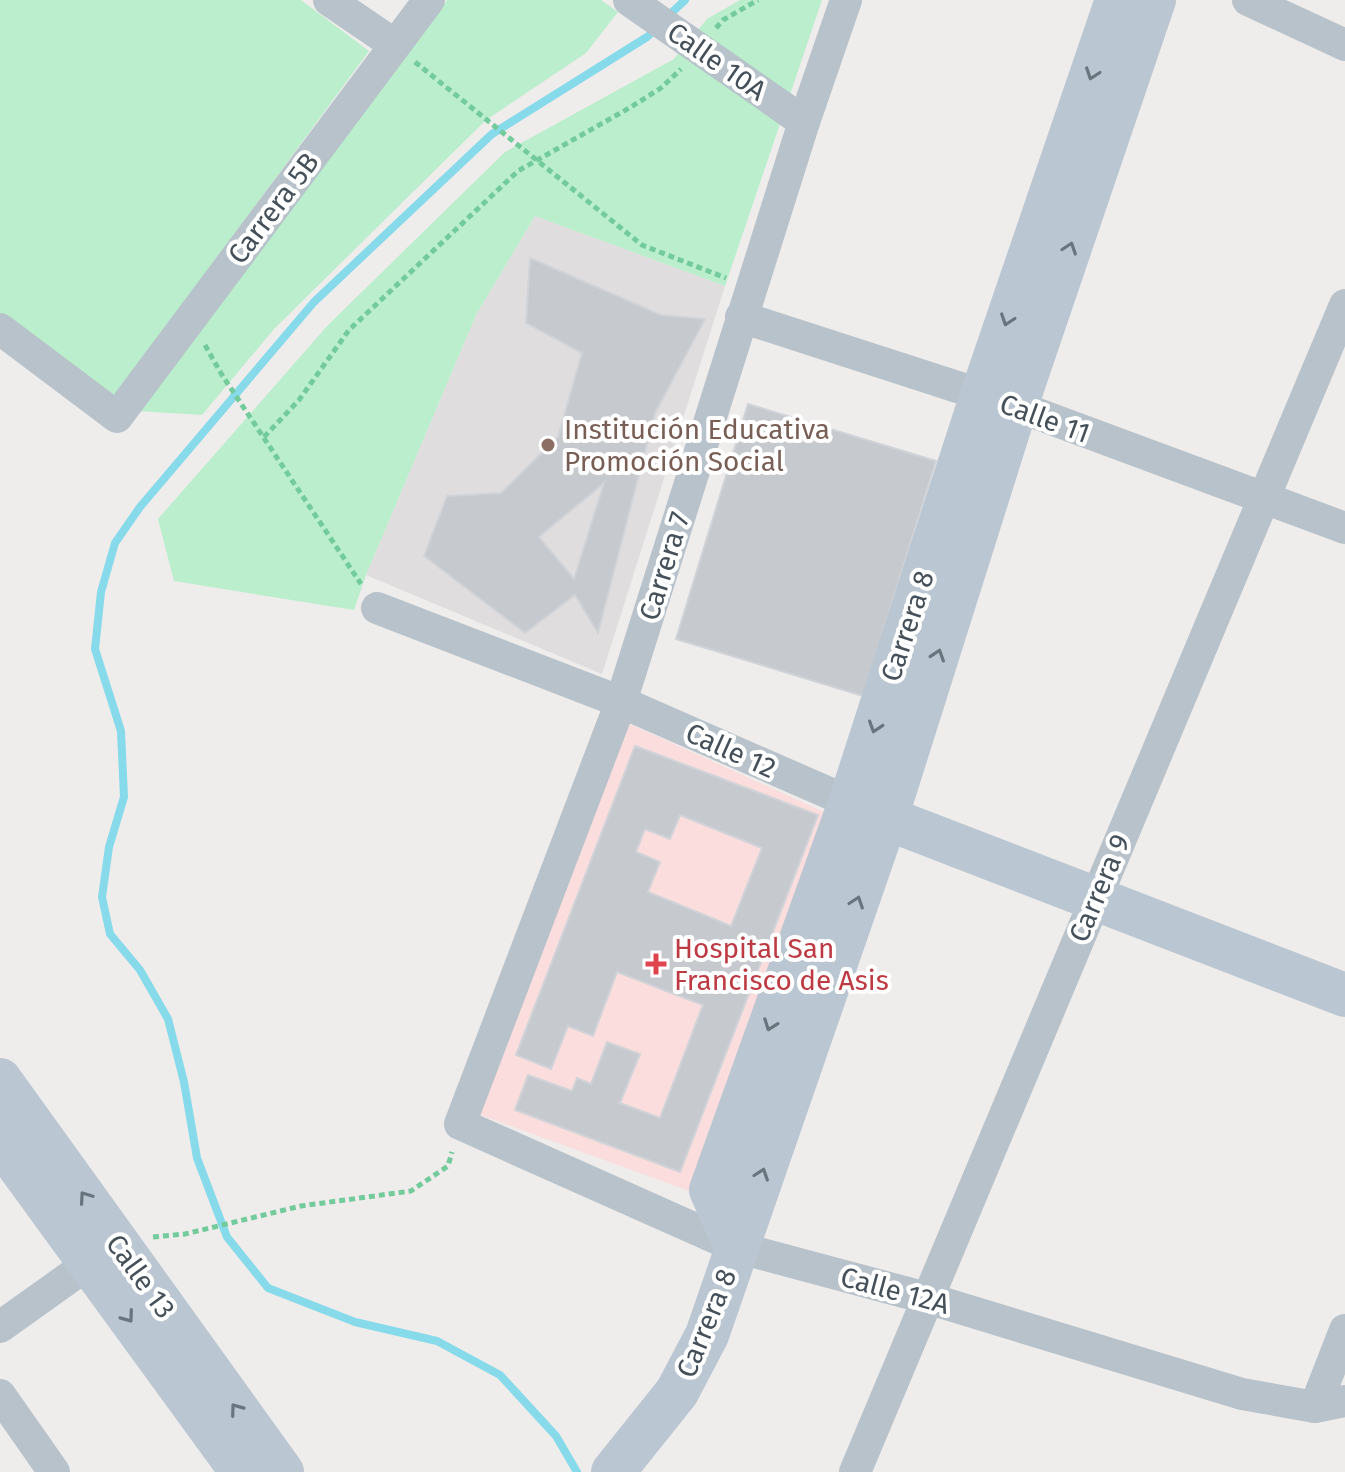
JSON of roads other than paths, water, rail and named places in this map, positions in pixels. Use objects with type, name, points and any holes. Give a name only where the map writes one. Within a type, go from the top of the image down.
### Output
[{"type":"main road","name":"Carrera 8","points":[[620,1465],[683,1381],[707,1335],[868,811],[999,400],[1117,0]]},
{"type":"main road","name":"Carrera 8","points":[[999,400],[1154,0]]},
{"type":"main road","name":"Calle 12","points":[[868,811],[1345,995]]},
{"type":"main road","name":"Calle 13","points":[[6,1112],[103,1254],[242,1472]]},
{"type":"main road","name":"Calle 13","points":[[103,1254],[282,1472]]},
{"type":"street","points":[[329,0],[395,45]]},
{"type":"street","name":"Carrera 5B","points":[[0,329],[117,417],[429,0]]},
{"type":"street","name":"Carrera 7","points":[[460,1124],[621,702],[741,317],[846,0]]},
{"type":"street","points":[[1248,0],[1345,45]]},
{"type":"street","name":"Calle 10A","points":[[632,2],[804,122]]},
{"type":"street","name":"Carrera 9","points":[[855,1472],[1345,305]]},
{"type":"street","name":"Calle 11","points":[[741,317],[999,400],[1262,500],[1345,528]]},
{"type":"street","name":"Calle 12","points":[[377,608],[621,702],[868,811]]},
{"type":"street","name":"Calle 12A","points":[[460,1124],[736,1247],[930,1299],[1242,1394],[1330,1404]]},
{"type":"street","points":[[0,1327],[103,1254]]},
{"type":"street","points":[[1330,1404],[1345,1330]]},
{"type":"street","points":[[0,1395],[54,1472]]},
{"type":"waterway","points":[[665,19],[685,0]]},
{"type":"waterway","points":[[577,1472],[556,1436],[500,1375],[437,1341],[355,1322],[268,1288],[227,1237],[197,1158],[184,1082],[168,1019],[140,970],[110,934],[102,897],[109,847],[124,797],[121,731],[95,649],[101,592],[115,543],[140,507],[314,302],[492,134],[656,29]]},
{"type":"place","name":"Institución Educativa Promoción Social","points":[[548,445]]},
{"type":"place","name":"Hospital San Francisco de Asis","points":[[656,964]]}]
